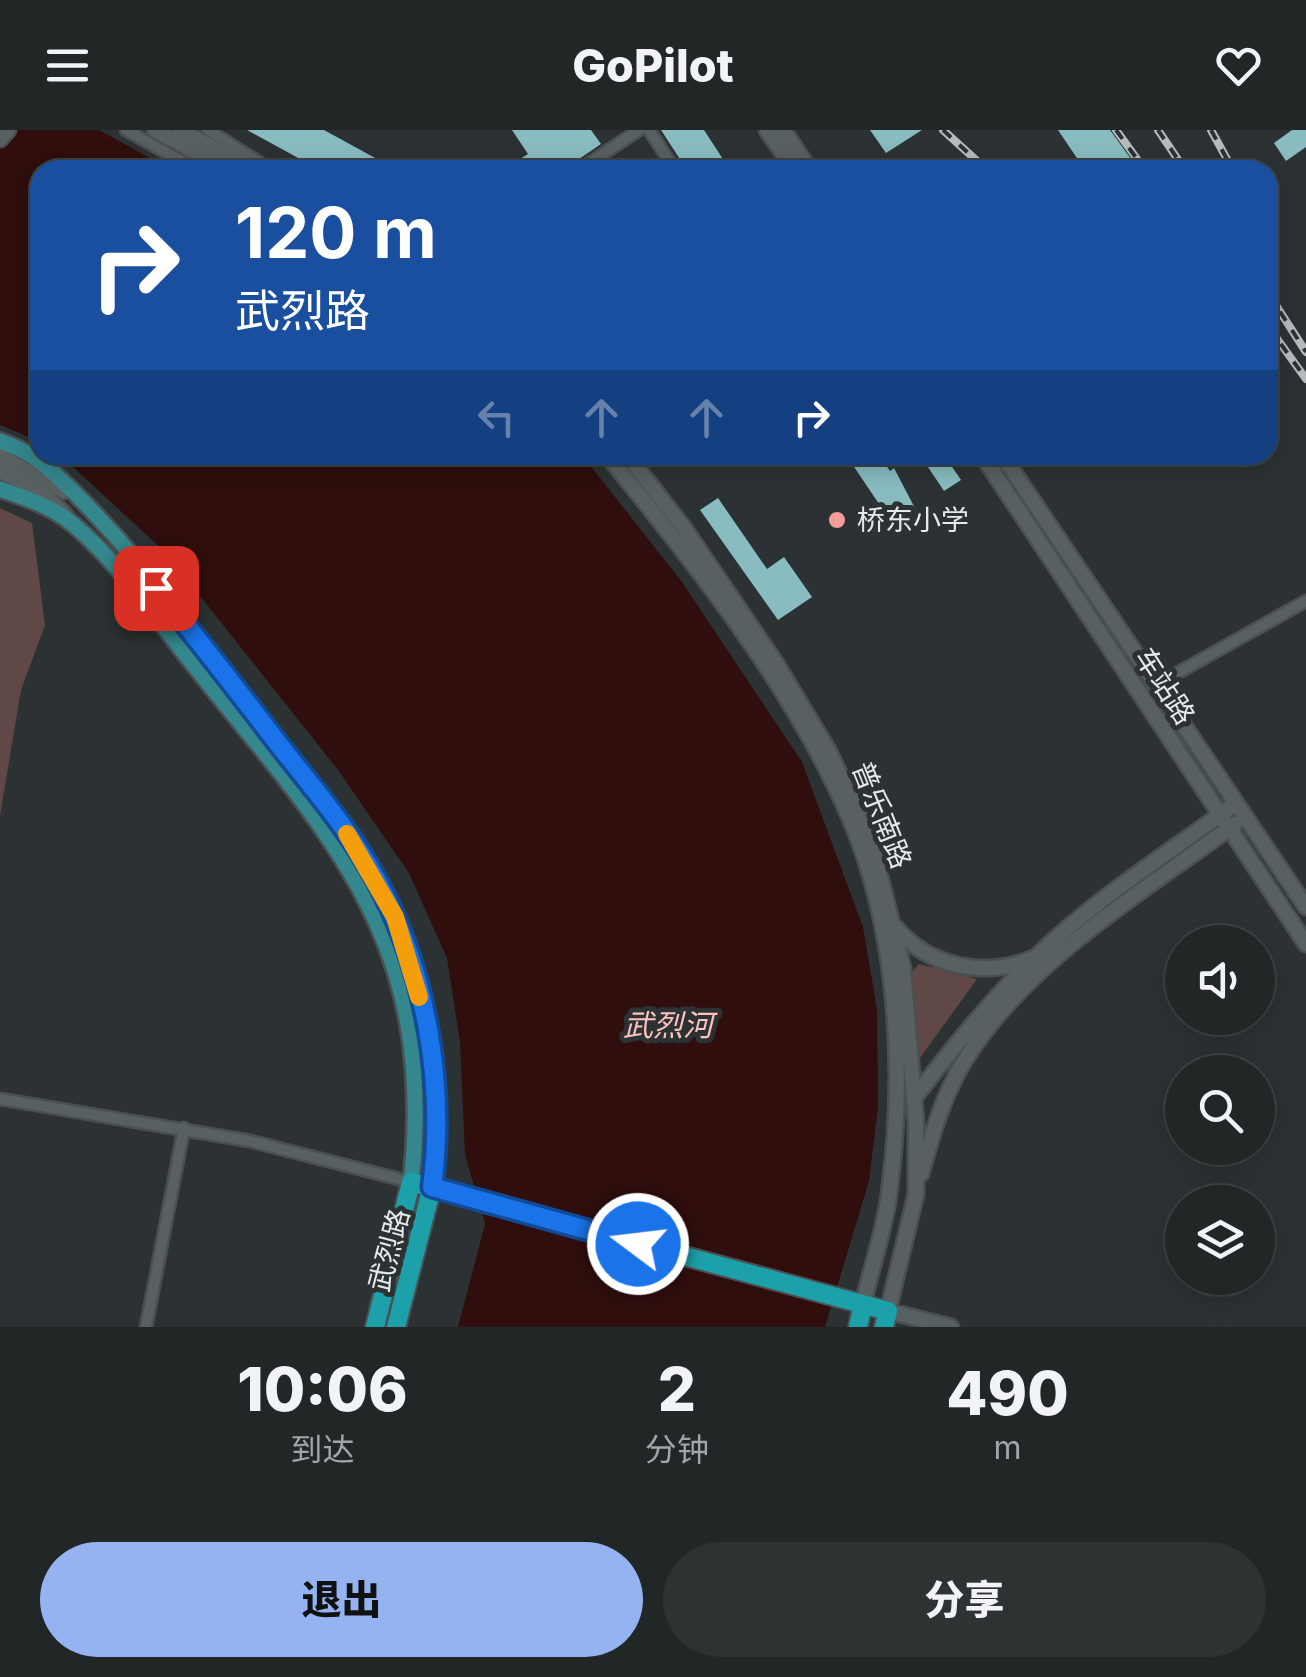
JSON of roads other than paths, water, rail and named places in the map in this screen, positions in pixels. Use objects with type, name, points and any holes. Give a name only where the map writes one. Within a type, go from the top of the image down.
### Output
[{"type":"highway","points":[[411,1182],[863,1304],[886,1319]]},
{"type":"highway","name":"武烈路","points":[[375,1327],[411,1182]]},
{"type":"highway","name":"武烈路","points":[[396,1327],[432,1187]]},
{"type":"highway","points":[[858,1327],[863,1304]]},
{"type":"main road","points":[[0,139],[8,130]]},
{"type":"main road","points":[[155,130],[209,160]]},
{"type":"main road","points":[[180,130],[235,160]]},
{"type":"main road","points":[[767,130],[787,160]]},
{"type":"main road","points":[[783,130],[803,160]]},
{"type":"main road","name":"武烈路","points":[[0,442],[30,456]]},
{"type":"main road","points":[[0,456],[48,479],[92,513]]},
{"type":"main road","name":"武烈路","points":[[43,465],[92,513],[198,638],[337,820],[395,917],[412,960],[431,1051],[436,1115],[432,1187]]},
{"type":"main road","name":"普乐南路","points":[[615,465],[701,576],[792,711],[858,840],[878,906],[890,974],[896,1136],[890,1191],[863,1304]]},
{"type":"main road","name":"普乐南路","points":[[635,465],[735,600],[828,750],[870,836],[902,968],[914,1098],[916,1194],[886,1319]]},
{"type":"main road","name":"车站路","points":[[989,465],[1306,944]]},
{"type":"main road","name":"车站路","points":[[1009,465],[1306,907]]},
{"type":"main road","points":[[0,471],[43,493],[75,526]]},
{"type":"main road","name":"武烈路","points":[[0,489],[58,513],[106,556],[313,816],[358,884],[396,974],[411,1051],[411,1182]]},
{"type":"main road","points":[[914,1098],[989,1005],[1078,919],[1241,809]]},
{"type":"main road","points":[[916,1194],[948,1092],[989,1028],[1036,978],[1224,821]]},
{"type":"main road","points":[[894,926],[916,948],[946,963],[1003,968],[1036,957]]},
{"type":"main road","points":[[886,1319],[951,1327]]},
{"type":"street","points":[[126,130],[179,160]]},
{"type":"street","points":[[208,130],[255,160]]},
{"type":"street","points":[[594,160],[639,130]]},
{"type":"street","points":[[649,130],[668,160]]},
{"type":"street","points":[[1156,685],[1306,600]]},
{"type":"street","points":[[0,1099],[184,1128],[411,1182]]},
{"type":"street","points":[[146,1327],[184,1128]]},
{"type":"water","points":[[0,130],[99,130],[154,160],[30,160],[30,438],[0,425]]},
{"type":"water","name":"武烈河","points":[[71,465],[590,465],[682,582],[802,762],[863,927],[877,1009],[878,1107],[869,1181],[825,1327],[458,1327],[485,1224],[465,1155],[460,1042],[447,958],[409,873],[338,770],[166,553]]},
{"type":"railway","points":[[943,130],[976,160]]},
{"type":"railway","points":[[1116,130],[1138,160]]},
{"type":"railway","points":[[1158,130],[1178,160]]},
{"type":"railway","points":[[1211,130],[1228,160]]},
{"type":"railway","points":[[1278,309],[1306,352]]},
{"type":"railway","points":[[1278,340],[1306,379]]},
{"type":"place","name":"桥东小学","points":[[837,520]]}]
